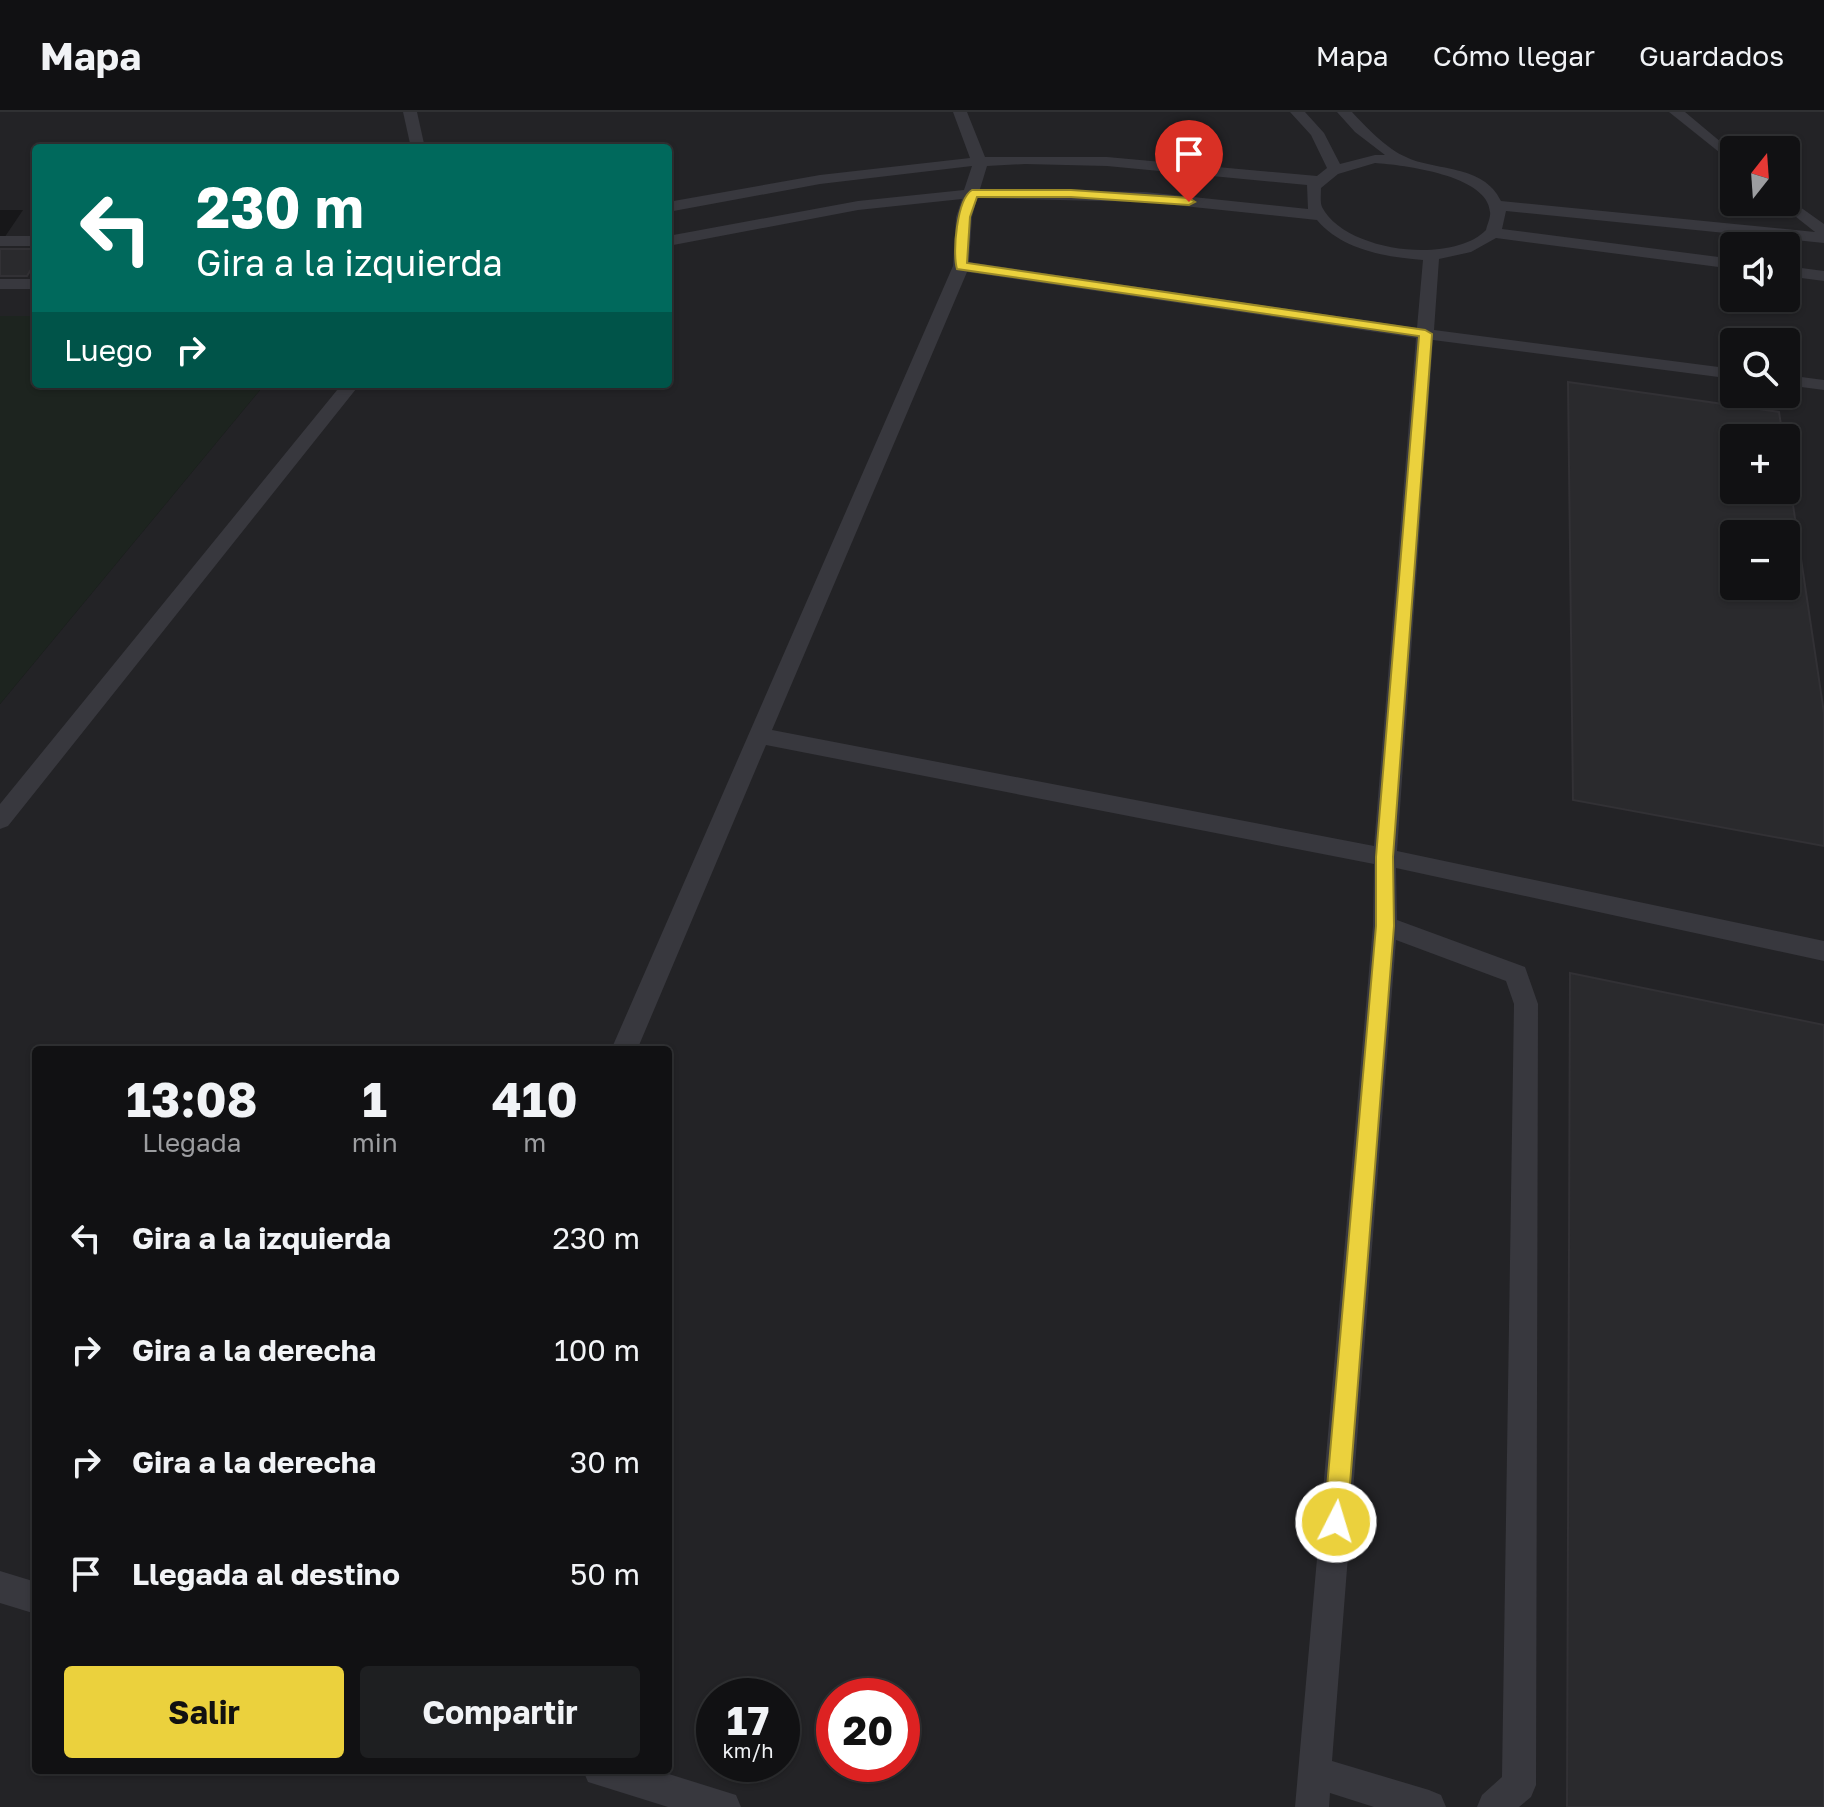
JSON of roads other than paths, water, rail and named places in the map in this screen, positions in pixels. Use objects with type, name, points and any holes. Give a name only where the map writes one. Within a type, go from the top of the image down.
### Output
[{"type":"lane","points":[[410,112],[417,144]]},
{"type":"lane","points":[[626,1046],[961,266],[964,217],[980,163],[960,112]]},
{"type":"lane","points":[[1297,112],[1317,133],[1335,169]]},
{"type":"lane","points":[[1344,112],[1360,129],[1400,160]]},
{"type":"lane","points":[[1676,112],[1720,148]]},
{"type":"lane","points":[[672,206],[829,177],[980,163],[1076,160],[1318,181]]},
{"type":"lane","points":[[1400,160],[1449,170],[1486,191],[1496,205],[1499,219],[1493,233],[1479,244],[1457,252],[1431,256],[1389,252],[1351,241],[1331,229],[1317,215],[1312,192],[1318,181],[1335,169],[1353,163],[1400,160]]},
{"type":"lane","points":[[672,240],[813,212],[972,194],[1071,193],[1248,206],[1317,215]]},
{"type":"lane","points":[[1496,205],[1824,235]]},
{"type":"lane","points":[[1800,214],[1824,235]]},
{"type":"lane","points":[[1493,233],[1720,262]]},
{"type":"lane","points":[[0,241],[32,241]]},
{"type":"lane","points":[[1312,1807],[1385,926],[1385,857],[1431,256]]},
{"type":"lane","points":[[961,266],[1425,334],[1720,372]]},
{"type":"lane","points":[[1800,273],[1824,276]]},
{"type":"lane","points":[[0,284],[32,284]]},
{"type":"lane","points":[[1800,382],[1824,385]]},
{"type":"lane","points":[[0,820],[348,388]]},
{"type":"lane","points":[[760,736],[1385,857],[1824,951]]},
{"type":"lane","points":[[1385,926],[1516,974],[1526,1004],[1519,1785],[1494,1807]]},
{"type":"lane","points":[[0,1587],[32,1597]]},
{"type":"lane","points":[[1315,1772],[1429,1807]]},
{"type":"lane","points":[[613,1774],[724,1807]]}]
